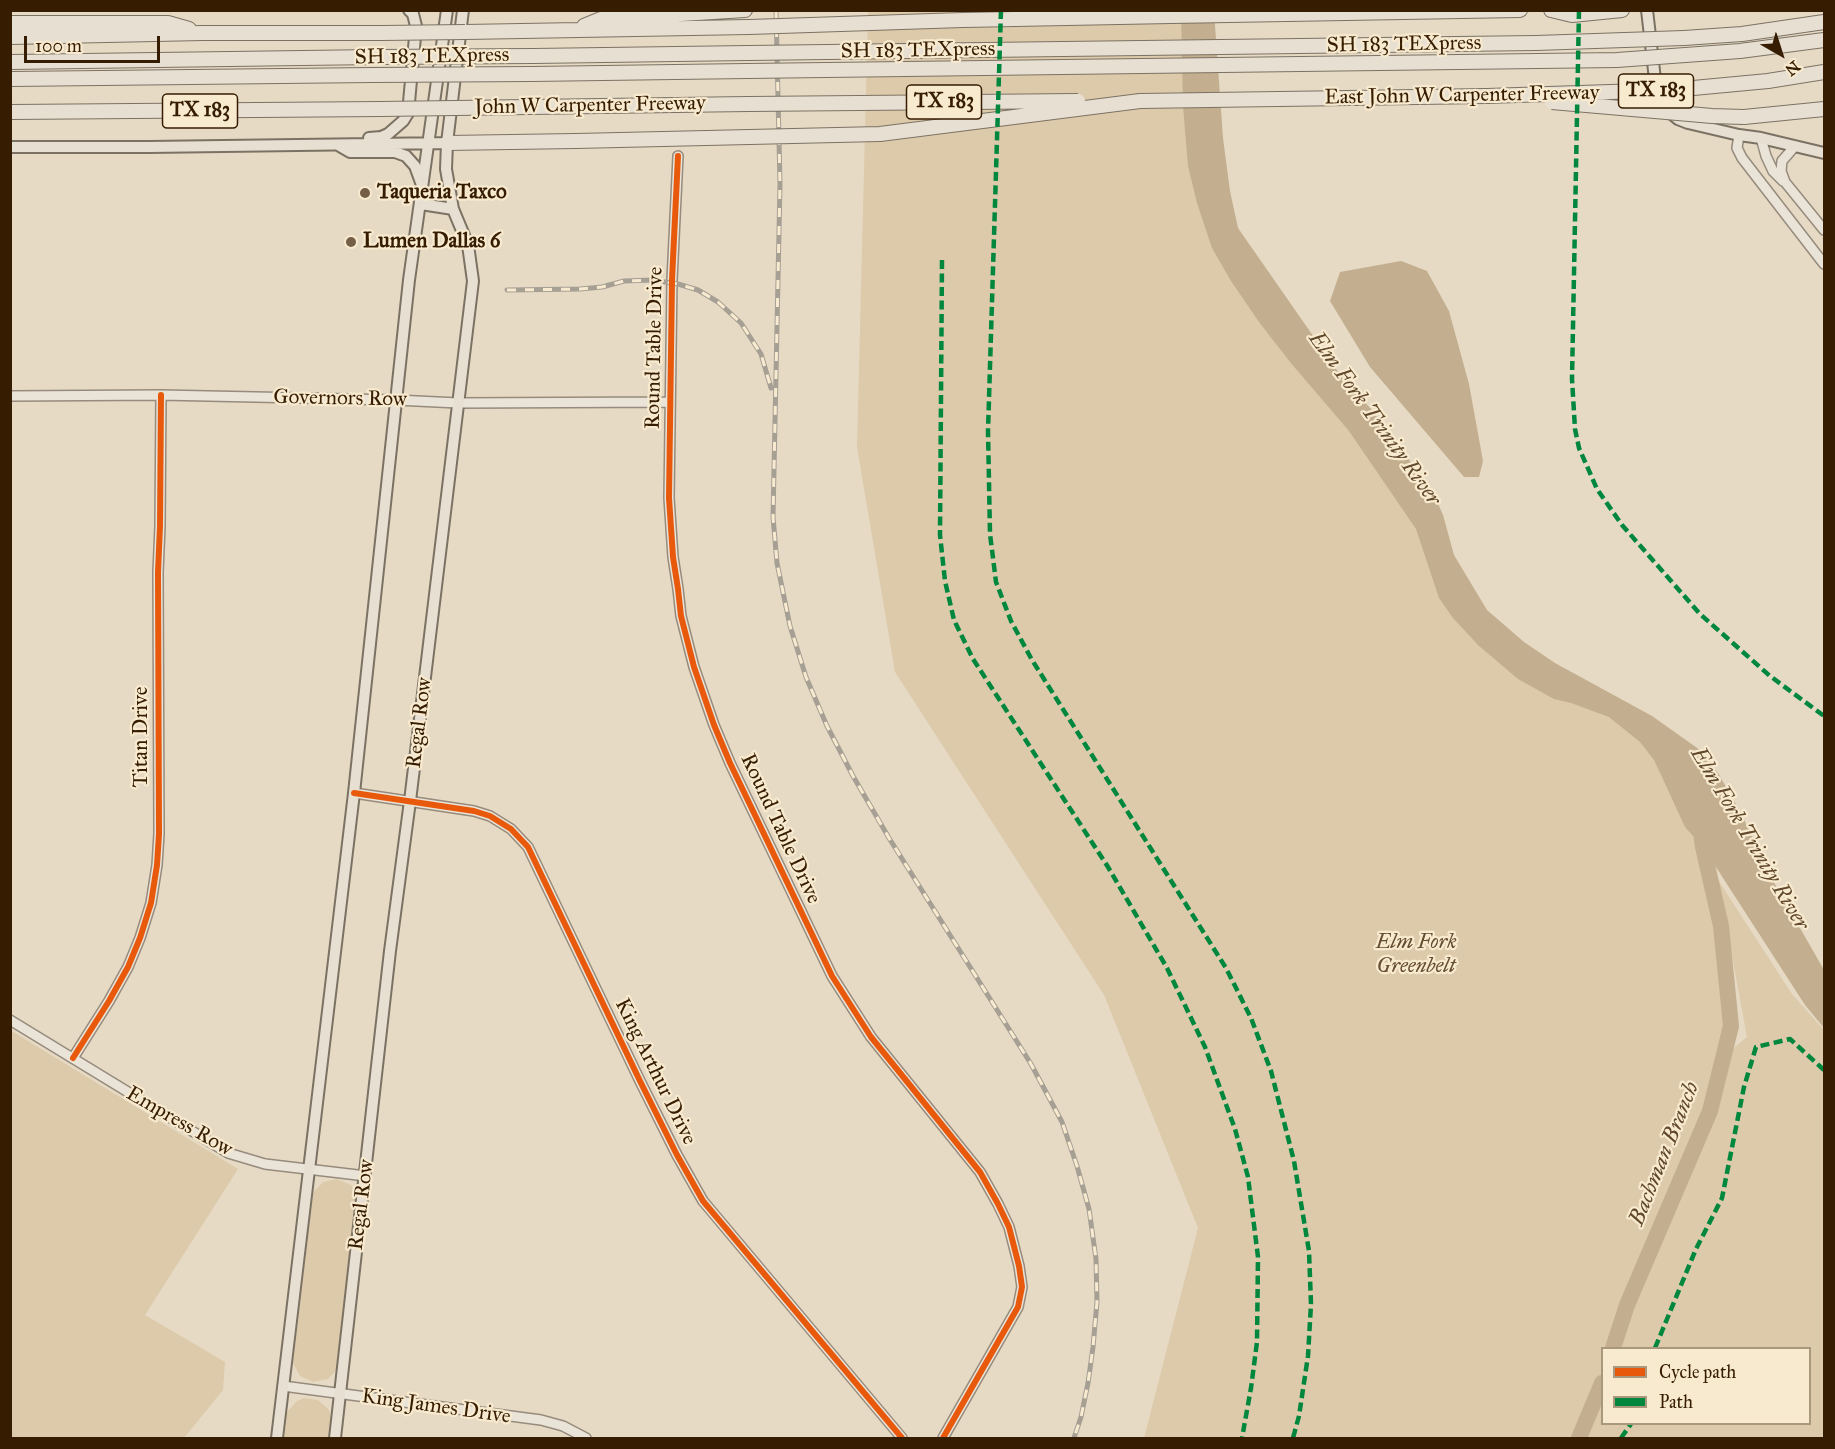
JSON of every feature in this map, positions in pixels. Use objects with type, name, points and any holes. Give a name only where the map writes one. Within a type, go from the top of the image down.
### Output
[{"type":"highway","points":[[567,30],[601,19],[745,10]]},
{"type":"highway","points":[[10,37],[749,27],[1520,10]]},
{"type":"highway","points":[[1551,10],[1572,15],[1622,10]]},
{"type":"highway","name":"SH 183 TEXpress","points":[[10,62],[1608,42],[1742,34],[1824,22]]},
{"type":"highway","points":[[10,23],[168,23],[203,33]]},
{"type":"highway","name":"SH 183 TEXpress","points":[[10,79],[1617,60],[1740,51],[1824,40]]},
{"type":"highway","name":"East John W Carpenter Freeway","points":[[1170,100],[1487,96],[1672,90],[1768,81],[1824,72]]},
{"type":"highway","points":[[1487,96],[1744,117],[1824,110]]},
{"type":"highway","name":"John W Carpenter Freeway","points":[[13,112],[1170,100]]},
{"type":"highway","points":[[447,143],[880,134],[1140,101]]},
{"type":"main road","points":[[334,145],[346,139],[381,137],[403,121],[408,112],[416,26],[413,14],[409,10]]},
{"type":"main road","points":[[277,1438],[354,793],[409,280],[447,10]]},
{"type":"main road","name":"Regal Row","points":[[335,1438],[390,951],[473,281],[468,245],[453,210],[446,170],[447,143],[463,10]]},
{"type":"main road","points":[[1647,10],[1656,88],[1666,109],[1678,119],[1824,153]]},
{"type":"main road","points":[[10,147],[447,143]]},
{"type":"main road","points":[[334,145],[350,152],[395,152],[406,156],[415,166],[423,189]]},
{"type":"main road","points":[[421,204],[453,210]]},
{"type":"street","points":[[1739,135],[1737,148],[1742,158],[1824,264]]},
{"type":"street","points":[[1761,138],[1773,171],[1785,182],[1824,230]]},
{"type":"street","points":[[1785,182],[1781,171],[1782,160],[1795,146]]},
{"type":"street","name":"Round Table Drive","points":[[678,156],[672,280],[669,471],[671,535],[681,616],[697,676],[722,744],[838,987],[871,1037],[980,1172],[998,1204],[1012,1238],[1022,1281],[1018,1307],[943,1438]]},
{"type":"street","name":"Governors Row","points":[[10,396],[161,395],[458,403],[670,402]]},
{"type":"street","name":"Titan Drive","points":[[73,1058],[128,968],[151,903],[157,865],[161,395]]},
{"type":"street","name":"King Arthur Drive","points":[[354,793],[474,810],[493,817],[511,829],[528,847],[640,1082],[703,1201],[902,1438]]},
{"type":"street","name":"Empress Row","points":[[10,1020],[228,1153],[265,1164],[366,1176]]},
{"type":"street","name":"King James Drive","points":[[283,1386],[541,1420],[563,1426],[586,1438]]},
{"type":"green space","name":"Elm Fork Greenbelt","points":[[868,11],[1194,11],[1241,275],[1412,505],[1456,600],[1666,746],[1697,792],[1703,847],[1721,926],[1731,1026],[1724,1056],[1747,1037],[1718,880],[1792,994],[1824,1030],[1824,1438],[1144,1438],[1198,1228],[1104,995],[895,672],[857,447]]},
{"type":"green space","points":[[10,1030],[238,1169],[145,1315],[225,1362],[223,1390],[184,1438],[11,1438]]},
{"type":"green space","points":[[337,1179],[351,1185],[358,1198],[338,1368],[328,1379],[313,1382],[300,1376],[293,1363],[313,1193],[323,1182]]},
{"type":"green space","points":[[304,1398],[318,1400],[329,1410],[331,1416],[329,1438],[284,1438],[287,1412],[297,1401]]},
{"type":"water","name":"Elm Fork Trinity River","points":[[1181,11],[1214,11],[1223,138],[1230,191],[1238,228],[1341,376],[1371,409],[1433,492],[1443,515],[1454,555],[1487,610],[1524,642],[1555,663],[1652,716],[1700,750],[1718,773],[1740,811],[1772,879],[1824,970],[1824,1028],[1805,1005],[1703,847],[1685,827],[1654,760],[1640,742],[1609,717],[1554,699],[1518,679],[1478,645],[1453,618],[1439,598],[1416,529],[1349,431],[1290,362],[1231,281],[1212,248],[1188,166],[1183,106]]},
{"type":"water","points":[[1401,261],[1427,271],[1449,311],[1469,384],[1483,461],[1479,477],[1464,477],[1370,367],[1330,301],[1340,272]]},
{"type":"waterway","name":"Bachman Branch","points":[[1613,1347],[1627,1305],[1710,1111],[1731,1026],[1721,926],[1700,825]]},
{"type":"waterway","name":"Bachman Branch","points":[[1579,1438],[1601,1385]]},
{"type":"railway","points":[[776,10],[780,184],[773,517],[777,563],[790,626],[806,677],[827,726],[853,776],[889,838],[1031,1064],[1062,1122],[1089,1209],[1096,1259],[1097,1302],[1093,1347],[1081,1417],[1074,1438]]},
{"type":"railway","points":[[507,290],[580,289],[602,287],[624,281],[652,280],[698,290],[718,302],[741,323],[761,354],[771,388]]},
{"type":"marked path","points":[[1001,10],[988,431],[990,534],[996,582],[1011,621],[1032,660],[1226,968],[1251,1018],[1271,1071],[1294,1161],[1309,1251],[1311,1304],[1308,1356],[1299,1416],[1293,1438]]},
{"type":"marked path","points":[[1579,10],[1572,379],[1575,429],[1579,448],[1597,489],[1622,525],[1700,614],[1770,676],[1824,716]]},
{"type":"marked path","points":[[942,260],[940,535],[945,581],[954,620],[973,659],[1108,867],[1167,968],[1205,1047],[1235,1129],[1248,1177],[1258,1257],[1257,1342],[1242,1438]]},
{"type":"marked path","points":[[1655,1347],[1696,1249],[1722,1198],[1744,1087],[1756,1047],[1790,1039],[1824,1070]]},
{"type":"marked path","points":[[1621,1438],[1630,1425]]},
{"type":"cycle path","points":[[678,156],[672,280],[669,498],[673,557],[681,616],[694,667],[730,763],[832,976],[871,1037],[980,1172],[1009,1227],[1019,1266],[1022,1287],[1018,1307],[943,1438]]},
{"type":"cycle path","points":[[73,1058],[128,967],[151,903],[157,865],[161,395]]},
{"type":"cycle path","points":[[354,793],[474,811],[490,816],[511,829],[528,847],[640,1081],[703,1201],[902,1438]]},
{"type":"place","name":"Taqueria Taxco","points":[[365,193]]},
{"type":"place","name":"Lumen Dallas 6","points":[[351,242]]}]
